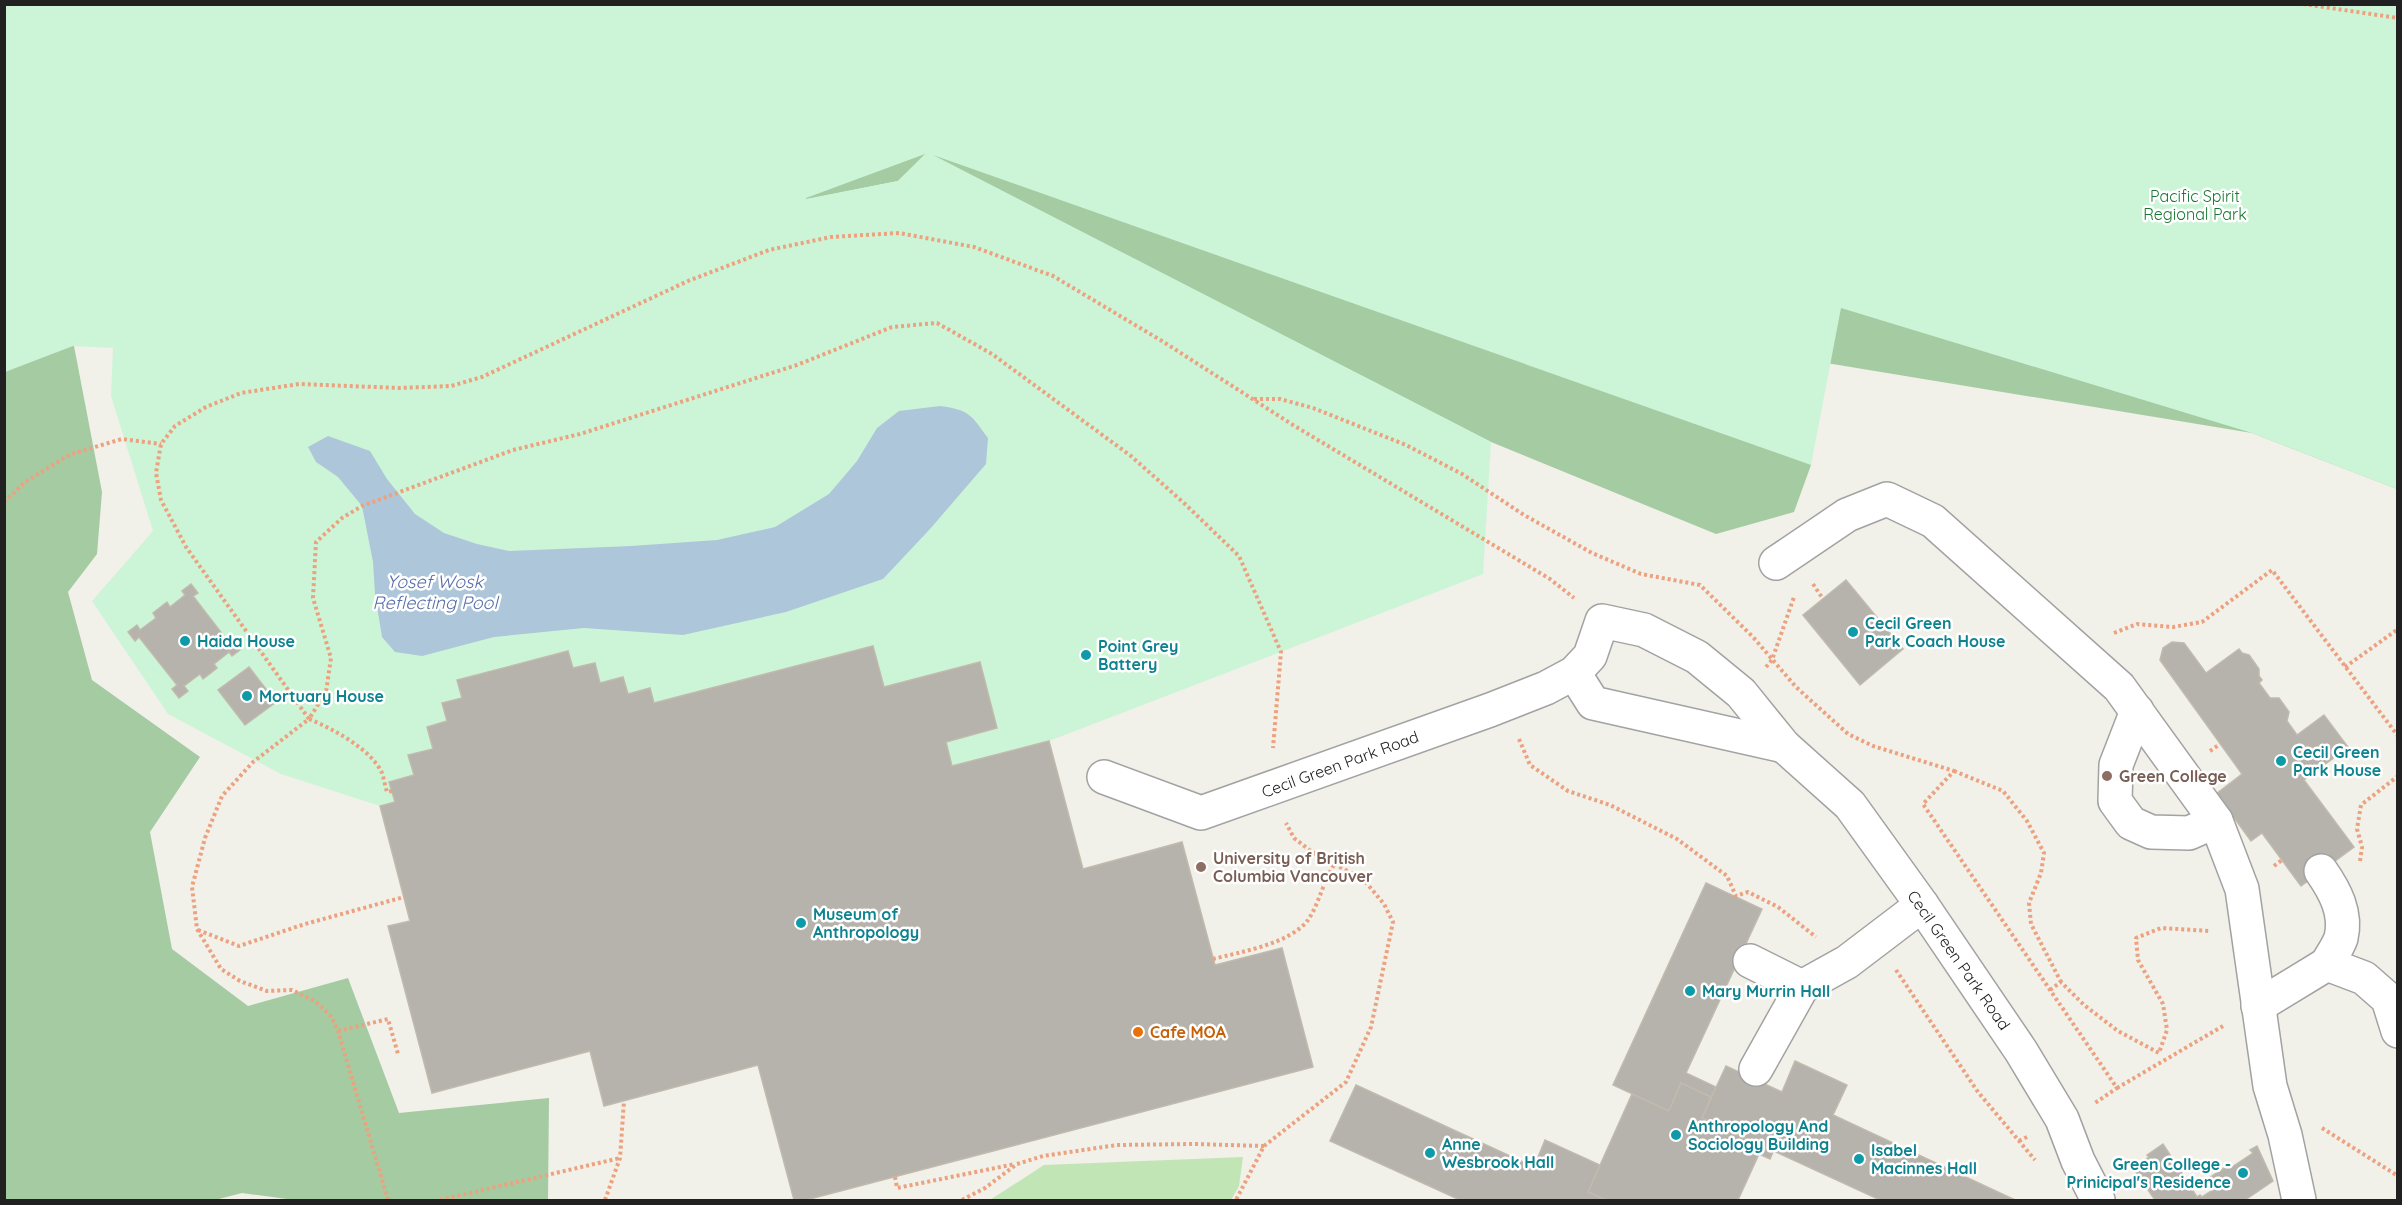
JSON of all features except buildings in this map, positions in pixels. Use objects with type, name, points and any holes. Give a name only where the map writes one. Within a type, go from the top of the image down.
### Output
[{"type":"street","points":[[1776,563],[1847,515],[1887,499],[1933,521],[2119,687],[2216,821],[2242,889],[2270,1086],[2285,1135],[2299,1200]]},
{"type":"street","name":"Cecil Green Park Road","points":[[1104,777],[1201,813],[1505,705],[1546,688],[1574,673],[1590,656],[1602,621],[1644,630],[1697,657],[1741,693],[1784,746],[1851,806],[1922,905],[2015,1042],[2062,1119],[2078,1161],[2098,1200]]},
{"type":"street","name":"Cecil Green Park Road","points":[[1574,673],[1593,703],[1784,746]]},
{"type":"street","points":[[2137,711],[2116,765],[2115,801],[2131,823],[2151,832],[2188,834],[2216,821]]},
{"type":"street","points":[[2258,1006],[2327,964],[2341,938],[2341,910],[2334,889],[2321,871]]},
{"type":"street","points":[[1756,1069],[1802,987],[1847,962],[1922,905]]},
{"type":"street","points":[[1750,961],[1802,987]]},
{"type":"street","points":[[2327,964],[2364,978],[2388,999],[2397,1031]]},
{"type":"path","points":[[2303,4],[2397,18]]},
{"type":"path","points":[[392,791],[387,792],[382,773],[370,755],[329,727],[309,719],[181,537],[161,500],[156,473],[161,444],[175,426],[206,407],[241,393],[299,384],[399,388],[451,386],[482,377],[688,281],[768,250],[831,237],[898,233],[974,247],[1053,276],[1162,341],[1303,431],[1550,579],[1602,621]]},
{"type":"path","points":[[388,1200],[338,1031],[331,1016],[315,1001],[292,990],[267,991],[240,981],[221,969],[197,929],[192,886],[205,838],[222,796],[254,762],[309,719],[327,692],[331,658],[313,598],[316,542],[342,518],[362,506],[513,450],[580,434],[797,365],[892,327],[937,323],[992,354],[1131,456],[1239,556],[1281,652],[1269,789],[1294,838],[1312,852],[1364,880],[1384,904],[1393,922],[1371,1027],[1346,1083],[1264,1146],[1236,1200]]},
{"type":"path","points":[[4,502],[25,482],[71,454],[122,439],[161,444]]},
{"type":"path","points":[[2092,663],[2114,634],[2137,624],[2173,627],[2202,622],[2272,570],[2397,736]]},
{"type":"path","points":[[1761,672],[1772,660],[1792,599]]},
{"type":"path","points":[[2345,667],[2397,629]]},
{"type":"path","points":[[1505,705],[1530,765],[1568,791],[1610,805],[1677,839],[1726,876],[1736,896],[1748,892],[1778,907],[1847,962]]},
{"type":"path","points":[[1954,771],[2003,791],[2027,821],[2044,853],[2041,873],[2029,903],[2031,924],[2061,982],[2084,1005],[2118,1031],[2159,1053],[2168,1030],[2163,1004],[2138,960],[2136,938],[2161,928],[2199,929],[2249,939]]},
{"type":"path","points":[[2341,910],[2351,874],[2360,861],[2362,847],[2357,829],[2361,806],[2397,776]]},
{"type":"path","points":[[1213,959],[1276,941],[1298,930],[1308,920],[1334,865]]},
{"type":"path","points":[[197,929],[239,946],[305,924],[404,897]]},
{"type":"path","points":[[1896,969],[1978,1092],[2042,1168]]},
{"type":"path","points":[[2050,990],[2061,982]]},
{"type":"path","points":[[2117,1088],[2258,1006]]},
{"type":"path","points":[[338,1031],[388,1019],[398,1054]]},
{"type":"path","points":[[605,1200],[620,1158],[624,1101]]},
{"type":"path","points":[[2285,1135],[2306,1124],[2326,1130],[2397,1176]]},
{"type":"path","points":[[895,1177],[897,1188],[1017,1164],[1042,1156],[1117,1145],[1264,1146]]},
{"type":"path","points":[[440,1200],[620,1158]]},
{"type":"path","points":[[962,1200],[985,1188],[1017,1164]]},
{"type":"green space","name":"Pacific Spirit Regional Park","points":[[2372,4],[2397,489],[2252,433],[1778,355],[1811,465],[1794,512],[1716,534],[1491,442],[927,153],[898,181],[74,346],[102,492],[97,554],[68,592],[92,680],[200,757],[150,832],[172,949],[248,1006],[348,978],[399,1113],[549,1098],[548,1200],[294,1200],[242,1193],[215,1200],[5,1200],[5,5]]},
{"type":"green space","points":[[5,5],[2397,5],[2397,489],[2252,433],[1841,308],[1811,465],[933,155],[1491,442],[1483,574],[1049,741],[952,766],[946,742],[997,728],[979,662],[884,687],[872,646],[654,703],[628,694],[623,677],[600,683],[594,663],[573,668],[568,651],[462,698],[442,703],[447,721],[427,727],[433,749],[408,755],[414,775],[395,802],[380,806],[281,774],[168,714],[92,601],[153,531],[111,396],[113,348],[73,346],[5,372]],"holes":[[[925,154],[898,181],[806,199]]]},
{"type":"green space","points":[[1243,1157],[1239,1186],[1231,1200],[990,1200],[1044,1165]]},
{"type":"water","name":"Yosef Wosk Reflecting Pool","points":[[940,406],[958,409],[978,424],[988,438],[986,464],[883,579],[786,612],[683,635],[584,628],[494,637],[422,656],[395,652],[382,637],[375,594],[373,562],[362,506],[338,477],[316,462],[308,447],[328,436],[370,451],[387,479],[415,514],[444,533],[477,544],[509,551],[631,546],[717,540],[775,527],[829,494],[857,461],[877,428],[899,411]]},
{"type":"place","name":"Cecil Green Park Coach House","points":[[1853,632]]},
{"type":"place","name":"Haida House","points":[[185,641]]},
{"type":"place","name":"Point Grey Battery","points":[[1086,655]]},
{"type":"place","name":"Mortuary House","points":[[247,696]]},
{"type":"place","name":"Cecil Green Park House","points":[[2281,761]]},
{"type":"place","name":"Green College","points":[[2107,776]]},
{"type":"place","name":"University of British Columbia Vancouver","points":[[1201,867]]},
{"type":"place","name":"Museum of Anthropology","points":[[801,923]]},
{"type":"place","name":"Mary Murrin Hall","points":[[1690,991]]},
{"type":"place","name":"Cafe MOA","points":[[1138,1032]]},
{"type":"place","name":"Anthropology And Sociology Building","points":[[1676,1135]]},
{"type":"place","name":"Anne Wesbrook Hall","points":[[1430,1153]]},
{"type":"place","name":"Isabel Macinnes Hall","points":[[1859,1159]]},
{"type":"place","name":"Green College - Prinicipal's Residence","points":[[2243,1173]]}]
